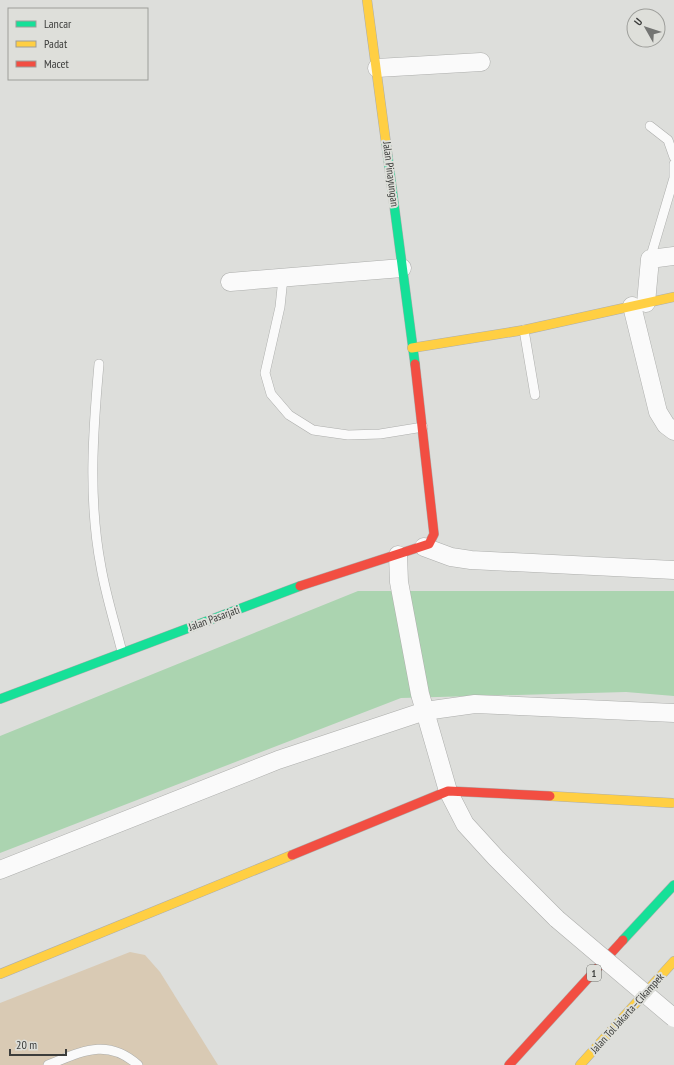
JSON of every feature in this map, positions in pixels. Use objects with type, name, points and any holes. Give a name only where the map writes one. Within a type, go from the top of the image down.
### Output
[{"type":"main road","name":"Jalan Pinayungan","points":[[367,0],[423,427],[434,534],[426,546]]},
{"type":"main road","points":[[412,348],[524,330],[674,297]]},
{"type":"main road","name":"Jalan Pasarjati","points":[[0,699],[305,584],[426,546]]},
{"type":"main road","points":[[0,974],[448,791],[672,803]]},
{"type":"main road","name":"1","points":[[509,1065],[674,885]]},
{"type":"main road","name":"Jalan Tol Jakarta–Cikampek","points":[[580,1065],[674,961]]},
{"type":"street","points":[[377,68],[481,62]]},
{"type":"street","points":[[674,256],[650,259],[639,305],[658,412],[666,425],[674,431]]},
{"type":"street","points":[[230,282],[402,268]]},
{"type":"street","points":[[426,546],[451,557],[471,560],[674,570]]},
{"type":"street","points":[[398,555],[399,582],[423,703],[448,791],[465,824],[496,858],[557,918],[674,1018]]},
{"type":"street","points":[[0,870],[423,703],[674,713]]},
{"type":"lane","points":[[650,126],[668,140],[674,157]]},
{"type":"lane","points":[[650,259],[674,178],[674,164]]},
{"type":"lane","points":[[283,278],[280,307],[265,373],[271,394],[289,415],[313,430],[348,435],[380,434],[423,427]]},
{"type":"lane","points":[[524,330],[535,395]]},
{"type":"lane","points":[[99,364],[92,443],[93,495],[101,566],[122,652]]},
{"type":"lane","points":[[48,1065],[84,1050],[111,1049],[132,1059],[138,1065]]},
{"type":"shaded area","points":[[358,591],[674,591],[674,696],[626,692],[401,698],[0,853],[0,736]]},
{"type":"shaded area","points":[[130,952],[145,955],[160,972],[218,1065],[0,1065],[0,1003]]},
{"type":"traffic: fast","points":[[386,143],[415,364]]},
{"type":"traffic: fast","points":[[0,699],[300,586]]},
{"type":"traffic: fast","points":[[623,940],[674,885]]},
{"type":"traffic: slow","points":[[367,0],[386,143]]},
{"type":"traffic: slow","points":[[412,348],[524,330],[674,297]]},
{"type":"traffic: slow","points":[[550,796],[672,803]]},
{"type":"traffic: slow","points":[[0,974],[292,855]]},
{"type":"traffic: slow","points":[[580,1065],[674,961]]},
{"type":"traffic: jam","points":[[300,586],[429,544],[434,534],[415,364]]},
{"type":"traffic: jam","points":[[292,855],[448,791],[550,796]]},
{"type":"traffic: jam","points":[[509,1065],[623,940]]}]
